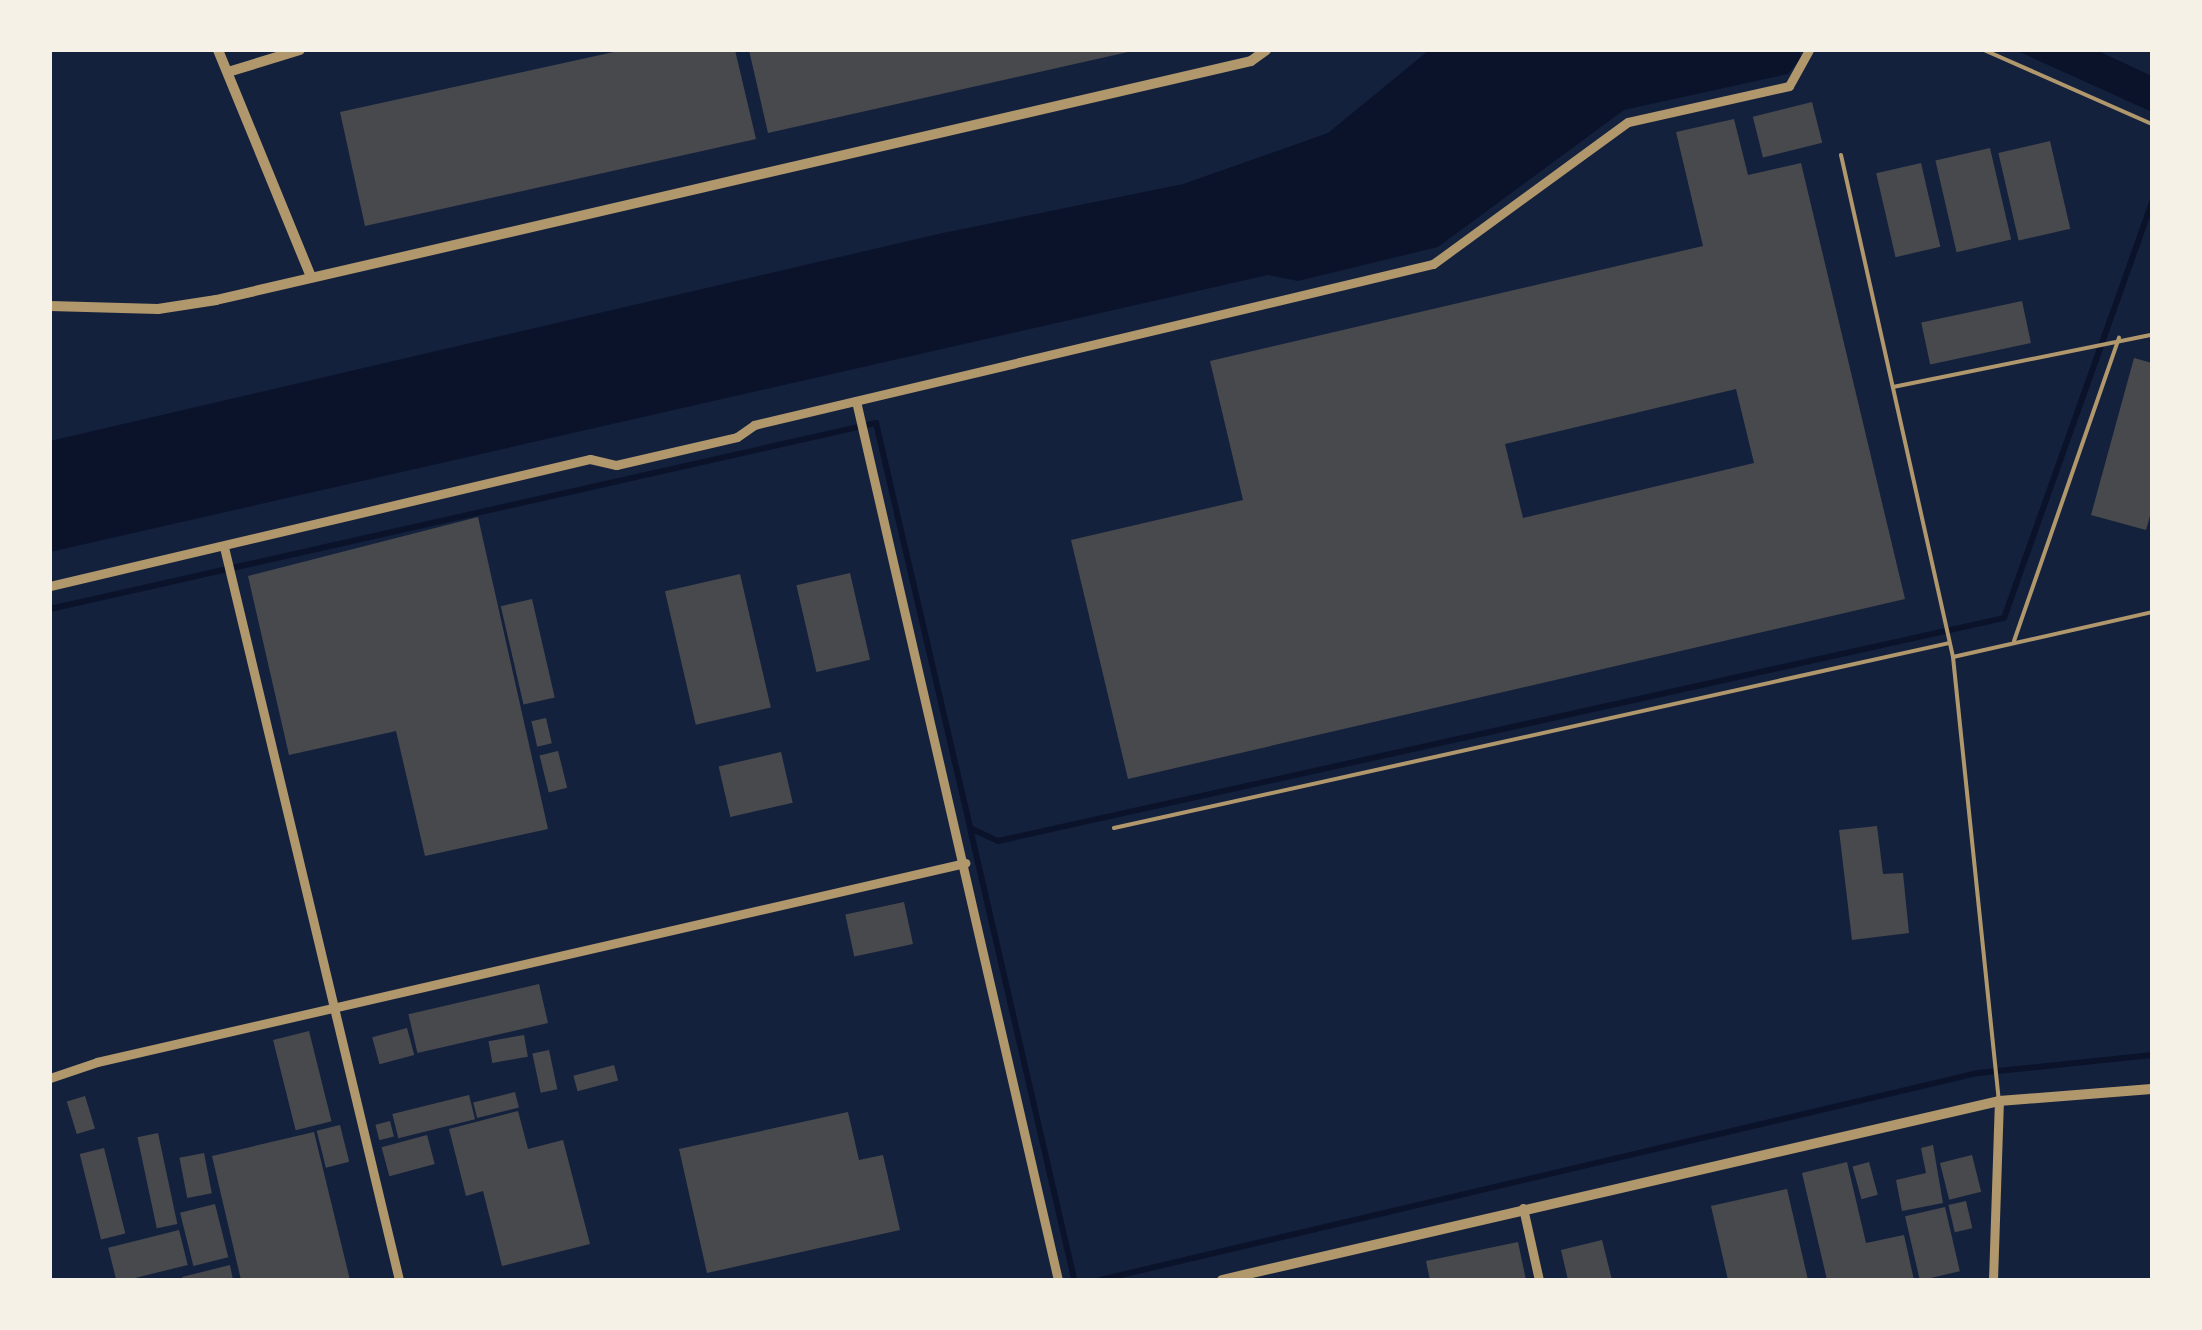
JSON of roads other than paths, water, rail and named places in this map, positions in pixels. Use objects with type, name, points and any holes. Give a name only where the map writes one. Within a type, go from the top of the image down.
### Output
[{"type":"street","points":[[218,50],[310,277]]},
{"type":"street","points":[[228,72],[300,50]]},
{"type":"street","points":[[50,306],[158,308],[310,277],[1251,60],[1266,50]]},
{"type":"street","points":[[50,586],[590,459],[616,465],[856,402],[1433,264],[1628,122],[1789,86],[1809,50]]},
{"type":"street","points":[[856,402],[1058,1280]]},
{"type":"street","points":[[224,547],[338,1008],[400,1280]]},
{"type":"street","points":[[50,1078],[965,863]]},
{"type":"street","points":[[1222,1280],[1999,1101],[2152,1088]]},
{"type":"street","points":[[1993,1280],[1999,1101]]},
{"type":"street","points":[[1523,1208],[1539,1280]]},
{"type":"lane","points":[[1984,50],[2152,124]]},
{"type":"lane","points":[[1841,155],[1953,656],[1999,1101]]},
{"type":"lane","points":[[1892,387],[2118,338],[2152,335]]},
{"type":"lane","points":[[2014,641],[2118,338]]},
{"type":"lane","points":[[1953,656],[2152,612]]},
{"type":"lane","points":[[1114,828],[1949,642]]},
{"type":"water","points":[[1429,50],[1799,50],[1801,58],[1788,74],[1624,110],[1438,247],[1298,281],[1268,275],[50,552],[50,441],[938,234],[1183,184],[1328,133]]},
{"type":"water","points":[[2015,50],[2096,50],[2152,76],[2152,112]]},
{"type":"waterway","points":[[50,609],[876,423],[970,828],[998,841],[2004,618],[2152,203]]},
{"type":"waterway","points":[[970,828],[1074,1280]]},
{"type":"waterway","points":[[1100,1280],[1978,1073],[2152,1055]]}]
